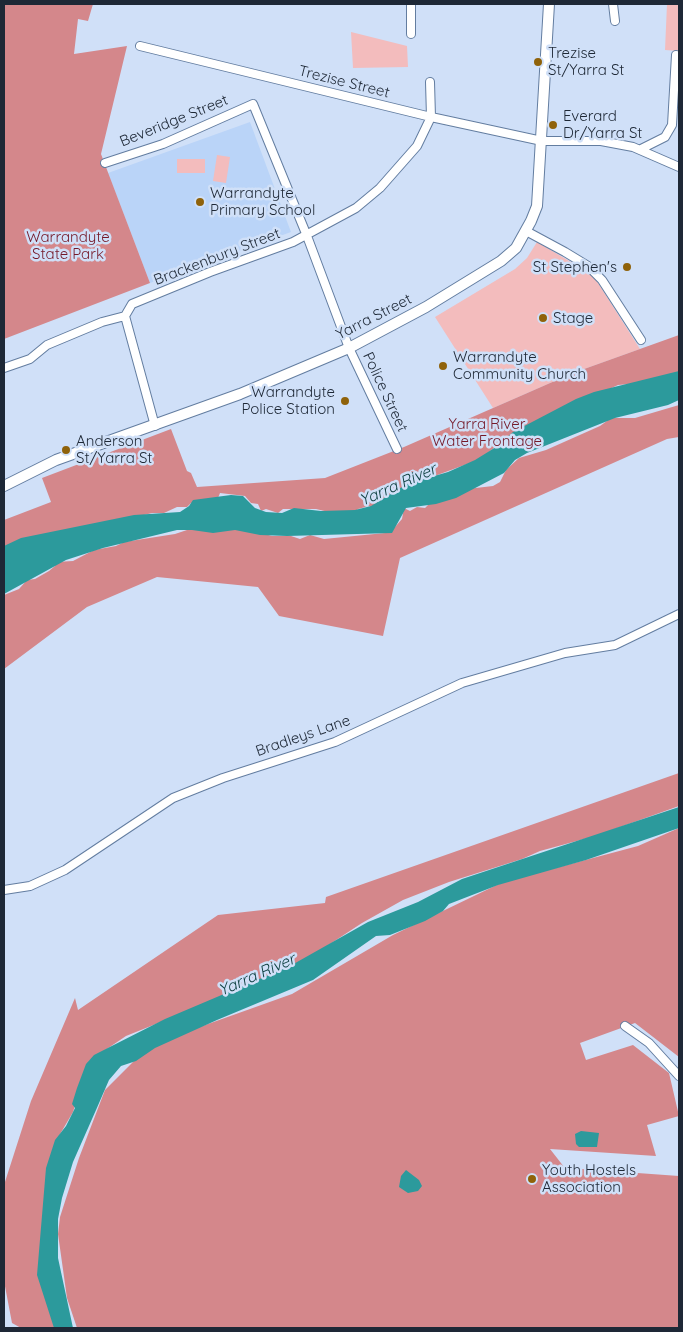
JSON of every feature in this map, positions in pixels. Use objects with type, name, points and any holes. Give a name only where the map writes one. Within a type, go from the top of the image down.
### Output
[{"type":"main road","name":"Yarra Street","points":[[4,486],[56,460],[240,394],[349,348],[411,315],[486,271],[516,248],[537,206],[549,4]]},
{"type":"street","points":[[411,4],[411,34]]},
{"type":"street","points":[[613,4],[614,21]]},
{"type":"street","name":"Trezise Street","points":[[140,46],[431,117],[542,141],[601,141],[641,149],[679,167]]},
{"type":"street","points":[[641,149],[665,137],[672,125],[676,55]]},
{"type":"street","name":"Brackenbury Street","points":[[4,368],[30,358],[47,345],[102,322],[125,316],[132,304],[307,236],[356,208],[380,188],[417,146],[431,117],[430,82]]},
{"type":"street","name":"Beveridge Street","points":[[105,163],[163,144],[253,104]]},
{"type":"street","name":"Police Street","points":[[253,104],[300,218],[349,348],[397,449]]},
{"type":"street","points":[[300,218],[310,226],[324,227]]},
{"type":"street","points":[[526,231],[588,266],[602,280],[641,340]]},
{"type":"street","points":[[125,316],[155,426]]},
{"type":"street","name":"Bradleys Lane","points":[[4,890],[30,886],[65,870],[173,798],[223,778],[335,742],[462,683],[565,653],[616,645],[679,614]]},
{"type":"street","points":[[625,1026],[649,1043],[679,1076]]},
{"type":"shaded area","points":[[667,4],[679,4],[679,51],[665,50]]},
{"type":"shaded area","points":[[351,32],[407,46],[408,67],[353,68]]},
{"type":"shaded area","name":"Warrandyte Primary School","points":[[250,122],[291,232],[150,283],[108,173]]},
{"type":"shaded area","points":[[217,155],[230,157],[226,183],[213,181]]},
{"type":"shaded area","points":[[177,159],[205,159],[205,173],[177,173]]},
{"type":"shaded area","points":[[537,242],[593,275],[640,349],[573,373],[493,408],[435,317],[515,269],[527,258]]},
{"type":"shaded area","points":[[679,371],[679,400],[668,405],[615,418],[527,453],[515,460],[504,473],[456,498],[436,504],[406,508],[392,533],[287,536],[260,535],[235,530],[213,533],[177,530],[103,548],[66,560],[4,594],[4,546],[21,538],[134,515],[180,512],[189,506],[193,500],[231,495],[243,496],[255,508],[266,512],[282,513],[294,508],[321,511],[355,510],[371,506],[407,484],[448,472],[475,460],[496,447],[513,432],[576,399],[594,392]]},
{"type":"shaded area","points":[[679,807],[679,828],[586,860],[498,885],[449,904],[443,911],[425,921],[390,935],[376,936],[313,980],[217,1020],[155,1048],[136,1061],[121,1066],[109,1080],[73,1162],[62,1198],[58,1219],[58,1258],[73,1328],[54,1328],[37,1275],[46,1168],[55,1140],[66,1126],[75,1108],[72,1104],[86,1064],[94,1055],[165,1019],[290,966],[368,922],[418,902],[462,879]]},
{"type":"shaded area","points":[[581,1131],[599,1133],[597,1147],[579,1147],[576,1144],[575,1134]]},
{"type":"shaded area","points":[[406,1170],[419,1180],[422,1186],[418,1191],[408,1193],[399,1187],[401,1176]]},
{"type":"green space","name":"Warrandyte State Park","points":[[4,4],[93,4],[88,21],[78,19],[74,54],[127,46],[101,154],[150,283],[4,339]]},
{"type":"green space","name":"Yarra River Water Frontage","points":[[679,335],[679,372],[640,383],[618,385],[518,430],[478,460],[394,491],[373,508],[369,506],[358,509],[350,517],[316,509],[283,509],[278,513],[266,509],[261,511],[258,504],[251,503],[245,496],[220,493],[218,498],[191,503],[187,507],[177,507],[164,513],[152,513],[4,550],[4,520],[51,502],[42,478],[171,429],[187,471],[191,473],[197,487],[325,478],[404,447],[573,373]]},
{"type":"green space","points":[[679,405],[679,437],[667,439],[400,558],[383,636],[279,616],[258,587],[157,577],[87,607],[4,669],[4,595],[19,589],[27,580],[35,579],[49,571],[55,566],[56,562],[73,561],[94,550],[116,546],[124,542],[175,534],[190,529],[242,528],[272,536],[291,536],[300,539],[310,535],[324,539],[385,533],[395,527],[402,519],[404,508],[410,511],[417,507],[425,508],[434,499],[467,489],[493,486],[500,482],[506,470],[519,458],[546,450],[600,426],[611,418],[635,418]]},
{"type":"green space","points":[[679,773],[679,806],[595,836],[540,851],[403,900],[362,923],[301,963],[260,980],[240,985],[218,999],[126,1036],[89,1061],[73,1112],[56,1141],[58,1328],[21,1328],[12,1323],[4,1281],[4,1185],[31,1101],[75,998],[78,1010],[218,915],[325,903],[326,897]]},
{"type":"green space","points":[[679,828],[679,1057],[635,1023],[580,1043],[586,1060],[633,1045],[669,1073],[679,1116],[647,1125],[656,1156],[550,1149],[568,1172],[568,1168],[679,1176],[679,1328],[77,1328],[67,1298],[58,1234],[60,1217],[79,1158],[105,1090],[140,1055],[180,1034],[292,994],[393,935],[503,882],[638,846]]},
{"type":"place","name":"Trezise St/Yarra St","points":[[538,62]]},
{"type":"place","name":"Everard Dr/Yarra St","points":[[553,125]]},
{"type":"place","name":"Warrandyte Primary School","points":[[200,202]]},
{"type":"place","name":"St Stephen's","points":[[627,267]]},
{"type":"place","name":"Stage","points":[[543,318]]},
{"type":"place","name":"Warrandyte Community Church","points":[[443,366]]},
{"type":"place","name":"Warrandyte Police Station","points":[[345,401]]},
{"type":"place","name":"Anderson St/Yarra St","points":[[66,450]]},
{"type":"place","name":"Youth Hostels Association","points":[[532,1179]]},
{"type":"water label","name":"Yarra River","points":[[398,485]]},
{"type":"water label","name":"Yarra River","points":[[257,975]]}]
